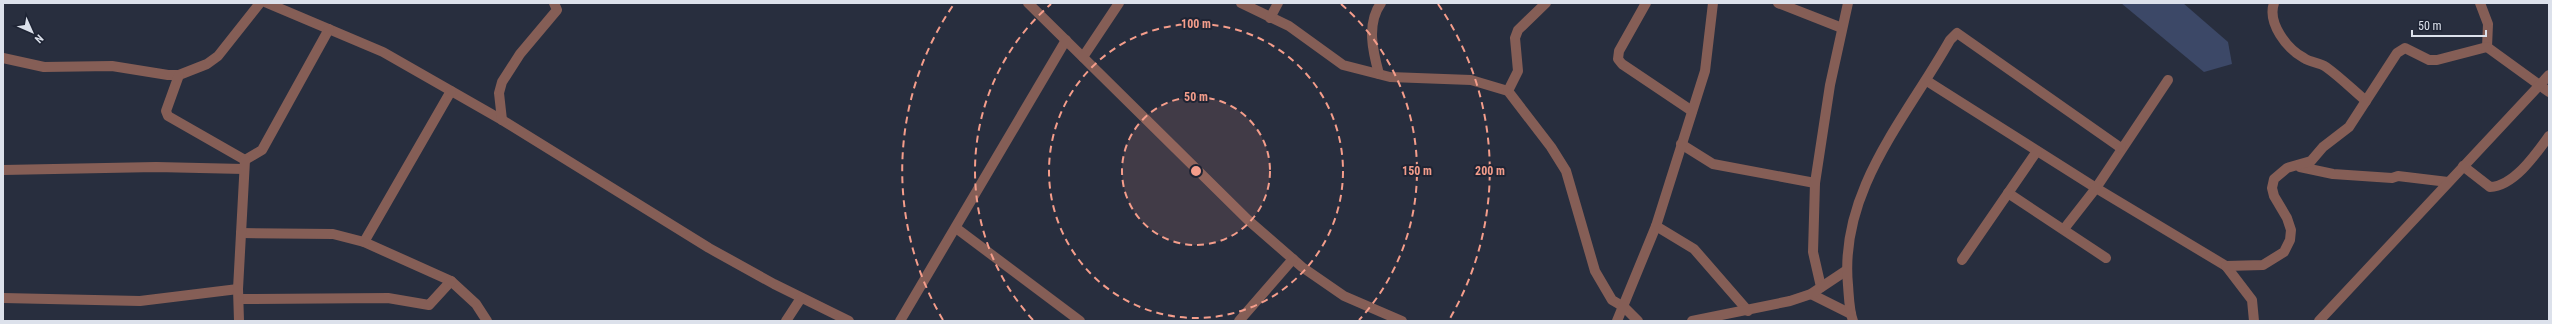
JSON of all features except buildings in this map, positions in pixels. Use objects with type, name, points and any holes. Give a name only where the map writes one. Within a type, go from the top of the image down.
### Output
[{"type":"street","points":[[3,58],[50,67],[112,66],[168,75],[179,75],[207,64],[218,56],[260,3]]},
{"type":"street","points":[[267,3],[383,52],[502,120],[709,248],[801,298],[849,321]]},
{"type":"street","points":[[502,120],[499,93],[502,82],[529,43],[554,16],[557,10],[554,3]]},
{"type":"street","points":[[1028,3],[1248,220],[1293,259],[1344,296],[1380,317],[1402,321]]},
{"type":"street","points":[[1083,57],[1119,3]]},
{"type":"street","points":[[1241,3],[1289,26],[1343,65],[1379,74],[1404,78],[1472,80],[1508,92],[1551,147],[1566,171],[1595,271],[1612,300],[1624,307],[1638,321]]},
{"type":"street","points":[[1270,18],[1278,3]]},
{"type":"street","points":[[1379,74],[1371,43],[1375,15],[1381,3]]},
{"type":"street","points":[[1508,92],[1518,71],[1515,38],[1518,30],[1546,3]]},
{"type":"street","points":[[1646,3],[1619,51],[1618,59],[1622,64],[1692,111]]},
{"type":"street","points":[[1617,321],[1656,226],[1681,144],[1706,71],[1713,3]]},
{"type":"street","points":[[1778,3],[1842,28]]},
{"type":"street","points":[[1821,287],[1812,252],[1815,183],[1830,85],[1848,3]]},
{"type":"street","points":[[2274,3],[2271,10],[2273,20],[2290,48],[2306,60],[2319,63],[2327,68],[2366,101]]},
{"type":"street","points":[[2480,3],[2488,24],[2487,47]]},
{"type":"street","points":[[3,170],[244,165],[257,154],[266,143],[329,29]]},
{"type":"street","points":[[1852,318],[1846,270],[1852,224],[1864,184],[1873,166],[1927,81],[1950,40],[1957,33],[2122,148]]},
{"type":"street","points":[[900,321],[1066,40]]},
{"type":"street","points":[[2226,266],[2263,265],[2284,252],[2290,240],[2291,230],[2272,188],[2274,179],[2280,172],[2311,161],[2320,150],[2349,127],[2401,49],[2405,48],[2429,60],[2437,60],[2487,47]]},
{"type":"street","points":[[2487,47],[2549,92]]},
{"type":"street","points":[[179,75],[166,111],[168,116],[244,165]]},
{"type":"street","points":[[2319,321],[2549,75]]},
{"type":"street","points":[[2064,230],[2096,188],[2168,80]]},
{"type":"street","points":[[1927,81],[2096,188],[2226,266],[2252,300],[2254,321]]},
{"type":"street","points":[[364,242],[451,91]]},
{"type":"street","points":[[2463,166],[2490,187],[2497,187],[2521,170],[2549,136]]},
{"type":"street","points":[[1681,144],[1713,164],[1815,183]]},
{"type":"street","points":[[1962,260],[2037,151]]},
{"type":"street","points":[[239,321],[238,289],[244,165]]},
{"type":"street","points":[[2296,166],[2318,169],[2333,174],[2392,178],[2398,176],[2448,182]]},
{"type":"street","points":[[2008,193],[2106,258]]},
{"type":"street","points":[[1656,226],[1694,249],[1748,310]]},
{"type":"street","points":[[956,228],[1080,321]]},
{"type":"street","points":[[241,233],[333,234],[364,242],[451,281],[476,304],[487,321]]},
{"type":"street","points":[[1239,321],[1293,259]]},
{"type":"street","points":[[1692,321],[1774,306],[1811,294],[1846,270]]},
{"type":"street","points":[[239,299],[388,298],[430,305],[451,281]]},
{"type":"street","points":[[3,298],[134,301],[238,289]]},
{"type":"street","points":[[1811,294],[1852,318]]},
{"type":"street","points":[[786,321],[801,298]]},
{"type":"shaded area","points":[[2121,3],[2183,3],[2228,42],[2232,64],[2204,72]]}]
